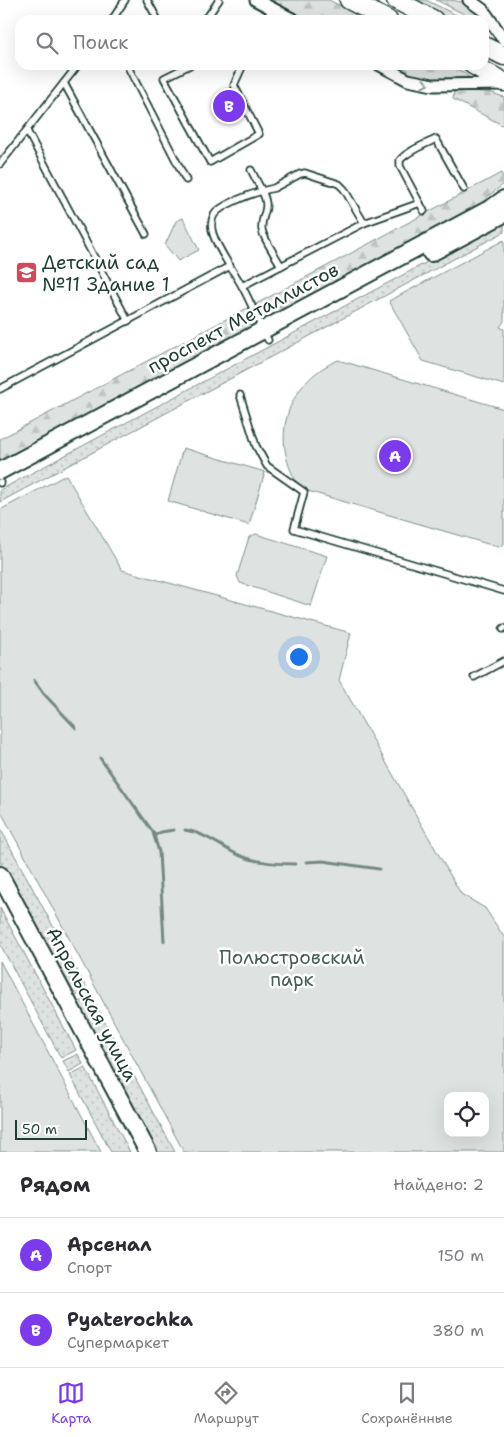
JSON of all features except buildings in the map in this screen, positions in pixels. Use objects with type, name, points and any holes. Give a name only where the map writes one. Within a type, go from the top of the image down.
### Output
[{"type":"main road","points":[[349,0],[378,15]]},
{"type":"main road","points":[[396,0],[424,15]]},
{"type":"main road","points":[[489,48],[504,56]]},
{"type":"main road","points":[[482,70],[504,83]]},
{"type":"street","points":[[256,0],[285,15]]},
{"type":"street","points":[[469,0],[483,10],[486,15]]},
{"type":"street","points":[[489,19],[504,40]]},
{"type":"street","points":[[389,70],[408,80],[433,86],[504,83]]},
{"type":"street","name":"проспект Металлистов","points":[[0,483],[504,199]]},
{"type":"street","name":"проспект Металлистов","points":[[0,471],[504,214]]},
{"type":"street","name":"Апрельская улица","points":[[0,875],[148,1152]]},
{"type":"street","name":"Апрельская улица","points":[[0,897],[136,1152]]},
{"type":"lane","points":[[115,15],[125,0]]},
{"type":"lane","points":[[147,0],[155,15]]},
{"type":"lane","points":[[209,15],[219,0]]},
{"type":"lane","points":[[268,15],[272,8]]},
{"type":"lane","points":[[0,164],[74,70]]},
{"type":"lane","points":[[130,70],[186,180]]},
{"type":"lane","points":[[180,70],[164,78],[210,162],[260,134],[234,86],[241,70]]},
{"type":"lane","points":[[64,83],[146,234]]},
{"type":"lane","points":[[26,131],[128,321]]},
{"type":"lane","points":[[424,211],[400,166],[400,160],[436,139],[464,190]]},
{"type":"lane","points":[[251,170],[266,200],[267,206],[262,228],[263,235],[281,266]]},
{"type":"lane","points":[[265,335],[242,286],[213,233],[212,223],[214,215],[220,209],[254,193],[274,188],[305,173],[339,184],[364,222]]},
{"type":"lane","points":[[242,286],[364,222],[420,203]]},
{"type":"lane","points":[[0,389],[230,266]]},
{"type":"lane","points":[[240,395],[256,446],[267,466],[304,492],[294,529],[504,591]]},
{"type":"lane","points":[[474,678],[504,661]]},
{"type":"green space","points":[[267,0],[329,0],[358,15],[296,15]]},
{"type":"green space","points":[[409,0],[426,0],[456,15],[438,15]]},
{"type":"green space","points":[[436,0],[462,2],[473,8],[480,15],[466,15]]},
{"type":"green space","points":[[400,70],[460,70],[471,80],[435,81],[410,75]]},
{"type":"green space","points":[[454,91],[489,92],[504,97],[504,126],[453,99]]},
{"type":"green space","points":[[501,173],[504,184],[487,197],[478,209],[264,323],[256,304]]},
{"type":"green space","points":[[183,218],[199,250],[178,261],[165,245],[176,221]]},
{"type":"green space","points":[[504,221],[504,232],[0,502],[0,490]]},
{"type":"green space","points":[[504,240],[504,321],[500,327],[504,329],[504,385],[423,361],[389,301]]},
{"type":"green space","points":[[249,307],[258,327],[0,465],[0,439]]},
{"type":"green space","points":[[338,360],[504,409],[504,544],[498,547],[301,489],[291,471],[285,452],[284,434],[287,416],[294,399],[305,383],[320,370]]},
{"type":"green space","points":[[183,448],[265,472],[249,525],[168,501]]},
{"type":"green space","name":"Полюстровский парк","points":[[66,475],[122,570],[351,633],[339,680],[461,894],[485,908],[504,937],[504,1152],[184,1152],[0,810],[0,510]]},
{"type":"green space","points":[[256,534],[327,556],[311,606],[240,583],[237,576],[249,537]]},
{"type":"green space","points":[[0,828],[87,989],[73,998],[0,862]]},
{"type":"green space","points":[[0,908],[76,1050],[61,1058],[0,944]]},
{"type":"green space","points":[[0,961],[101,1152],[0,1152]]},
{"type":"green space","points":[[91,995],[110,1032],[94,1040],[75,1004]]},
{"type":"green space","points":[[111,1034],[118,1046],[102,1054],[96,1043]]},
{"type":"green space","points":[[119,1048],[175,1152],[155,1152],[104,1057]]},
{"type":"green space","points":[[78,1054],[83,1064],[69,1072],[63,1061]]},
{"type":"green space","points":[[85,1067],[130,1152],[111,1152],[70,1075]]},
{"type":"waterway","points":[[34,680],[44,694],[76,728]]},
{"type":"waterway","points":[[100,758],[153,832],[159,852],[164,941]]},
{"type":"waterway","points":[[154,836],[161,832],[174,830]]},
{"type":"waterway","points":[[185,830],[200,834],[247,858],[268,863],[295,864]]},
{"type":"waterway","points":[[306,862],[323,861],[379,869]]},
{"type":"place","name":"Pyaterochka","points":[[229,106]]},
{"type":"place","name":"Детский сад №11 Здание 1","points":[[26,273]]},
{"type":"place","name":"Арсенал","points":[[395,456]]}]
